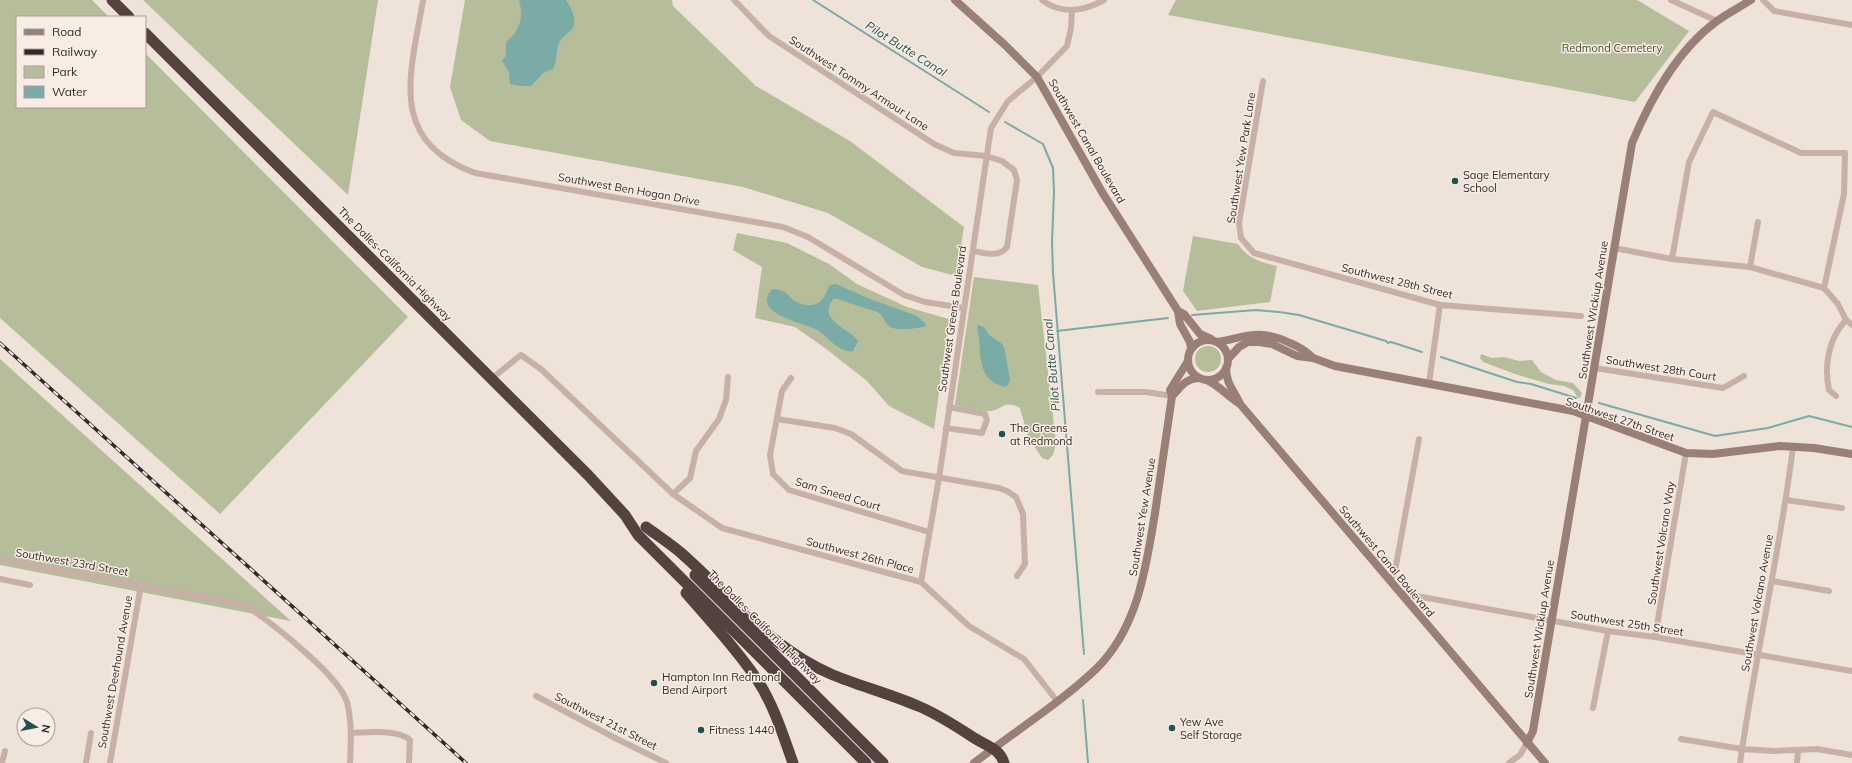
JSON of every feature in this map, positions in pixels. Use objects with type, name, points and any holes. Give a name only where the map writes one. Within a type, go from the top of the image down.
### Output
[{"type":"highway","points":[[112,0],[128,16]]},
{"type":"highway","name":"The Dalles-California Highway","points":[[146,34],[491,379],[625,515],[638,535],[665,563],[866,763]]},
{"type":"highway","name":"The Dalles-California Highway","points":[[625,515],[646,527],[883,763]]},
{"type":"highway","points":[[646,527],[679,551],[767,632],[804,660],[830,674],[918,706],[994,748],[1003,758],[1004,763]]},
{"type":"highway","points":[[665,563],[682,589],[731,646],[758,681],[776,716],[793,763]]},
{"type":"main road","name":"Southwest Canal Boulevard","points":[[955,0],[1005,45],[1037,77],[1102,192],[1178,311],[1180,324],[1190,342],[1191,348]]},
{"type":"main road","name":"Southwest Wickiup Avenue","points":[[1527,743],[1533,730],[1632,143],[1645,113],[1678,60],[1701,35],[1717,21],[1751,0]]},
{"type":"main road","name":"Southwest Canal Boulevard","points":[[1178,311],[1184,314],[1200,334],[1215,341]]},
{"type":"main road","name":"Southwest 27th Street","points":[[1215,341],[1252,334],[1265,334],[1278,337],[1305,350],[1313,358]]},
{"type":"main road","points":[[1198,378],[1192,372],[1188,361],[1191,348],[1202,340],[1215,341],[1225,349],[1228,358],[1226,368],[1218,377],[1207,380]]},
{"type":"main road","name":"Southwest 27th Street","points":[[1228,358],[1248,342],[1272,344],[1297,356],[1313,358],[1335,366],[1573,411],[1686,453],[1713,454],[1780,446],[1814,448],[1852,454]]},
{"type":"main road","name":"Southwest Yew Avenue","points":[[974,763],[1057,701],[1096,668],[1119,639],[1135,607],[1145,572],[1172,396],[1170,390],[1188,361]]},
{"type":"main road","name":"Southwest Canal Boulevard","points":[[1226,368],[1226,378],[1240,404],[1544,763]]},
{"type":"main road","points":[[1172,396],[1184,382],[1190,379],[1198,378],[1207,380],[1214,384],[1229,398],[1240,404]]},
{"type":"street","name":"Southwest Ben Hogan Drive","points":[[424,0],[410,74],[409,90],[411,104],[419,129],[426,141],[446,160],[475,173],[783,227],[808,237],[904,295],[925,302],[964,308]]},
{"type":"street","name":"Southwest Tommy Armour Lane","points":[[734,0],[769,36],[934,144],[954,153],[986,156],[1007,163],[1014,170],[1018,180],[1007,247],[1003,252],[998,254],[973,251]]},
{"type":"street","points":[[1042,0],[1047,4],[1072,11],[1092,6],[1104,0]]},
{"type":"street","points":[[1671,0],[1717,21]]},
{"type":"street","points":[[1763,0],[1774,11],[1852,25]]},
{"type":"street","name":"Southwest Greens Boulevard","points":[[921,582],[946,428],[986,156],[992,128],[1008,101],[1037,77],[1067,46],[1071,28],[1072,11]]},
{"type":"street","name":"Southwest Yew Park Lane","points":[[1241,238],[1239,223],[1263,81]]},
{"type":"street","points":[[1672,258],[1689,162],[1713,112],[1801,153],[1845,153],[1844,194],[1824,288]]},
{"type":"street","points":[[1750,267],[1758,222]]},
{"type":"street","name":"Southwest 28th Street","points":[[1241,238],[1254,253],[1440,305],[1581,316]]},
{"type":"street","points":[[1614,248],[1672,258],[1750,267],[1824,288],[1838,304],[1846,320],[1852,325]]},
{"type":"street","points":[[1429,383],[1440,305]]},
{"type":"street","points":[[1836,396],[1829,390],[1826,377],[1828,360],[1832,342],[1838,329],[1846,320]]},
{"type":"street","name":"Southwest 26th Place","points":[[491,379],[521,355],[542,370],[673,494],[722,528],[921,582],[969,626],[1024,659],[1057,701]]},
{"type":"street","name":"Southwest 28th Court","points":[[1595,368],[1723,388],[1744,376]]},
{"type":"street","points":[[673,494],[690,478],[696,451],[719,419],[726,400],[728,377]]},
{"type":"street","name":"Sam Sneed Court","points":[[791,378],[782,391],[770,455],[773,474],[789,490],[929,532]]},
{"type":"street","points":[[1098,392],[1146,392],[1172,396]]},
{"type":"street","points":[[946,428],[982,433],[987,420],[985,414],[949,407]]},
{"type":"street","points":[[777,419],[836,428],[855,437],[902,471],[999,488],[1007,491],[1016,498],[1023,514],[1025,564],[1017,576]]},
{"type":"street","points":[[1390,581],[1395,571],[1419,439]]},
{"type":"street","name":"Southwest Volcano Avenue","points":[[1740,763],[1757,656],[1786,500],[1793,447]]},
{"type":"street","name":"Southwest Volcano Way","points":[[1655,637],[1686,453]]},
{"type":"street","points":[[1786,500],[1842,508]]},
{"type":"street","name":"Southwest 23rd Street","points":[[0,560],[245,604],[270,622],[332,678],[346,701],[351,734],[350,763]]},
{"type":"street","points":[[0,579],[30,585]]},
{"type":"street","points":[[1772,581],[1829,590]]},
{"type":"street","name":"Southwest Deerhound Avenue","points":[[110,763],[140,585]]},
{"type":"street","name":"Southwest 25th Street","points":[[1399,593],[1608,631],[1655,637],[1852,672]]},
{"type":"street","points":[[1593,708],[1608,631]]},
{"type":"street","name":"Southwest 21st Street","points":[[536,696],[666,763]]},
{"type":"street","points":[[86,763],[91,733]]},
{"type":"street","points":[[351,734],[400,734],[410,740],[409,763]]},
{"type":"street","points":[[1681,739],[1742,749],[1798,751],[1817,749],[1852,755]]},
{"type":"street","name":"Southwest Wickiup Avenue","points":[[1509,763],[1520,755],[1527,743]]},
{"type":"street","points":[[2,763],[5,751]]},
{"type":"street","points":[[1797,763],[1798,751]]},
{"type":"green space","points":[[0,0],[92,0],[108,16],[16,16],[16,108],[146,108],[146,54],[408,317],[220,514],[0,318]]},
{"type":"green space","points":[[143,0],[378,0],[348,195]]},
{"type":"green space","points":[[465,0],[672,0],[673,6],[756,86],[850,141],[964,227],[956,276],[922,267],[828,213],[743,187],[490,141],[461,120],[450,87]]},
{"type":"green space","name":"Redmond Cemetery","points":[[1176,0],[1637,0],[1689,31],[1635,102],[1168,15]]},
{"type":"green space","points":[[737,233],[787,243],[829,264],[857,284],[907,307],[949,319],[934,429],[889,406],[867,381],[825,348],[795,327],[755,318],[762,267],[733,250]]},
{"type":"green space","points":[[1193,236],[1238,244],[1254,259],[1277,266],[1270,302],[1197,311],[1183,291]]},
{"type":"green space","name":"The Greens at Redmond","points":[[974,277],[1038,285],[1056,443],[1053,455],[1048,460],[1042,458],[1028,437],[1020,408],[1007,405],[987,411],[955,405]]},
{"type":"green space","points":[[1208,346],[1217,350],[1221,359],[1217,368],[1208,372],[1199,368],[1195,359],[1199,350]]},
{"type":"green space","points":[[1481,354],[1492,358],[1504,357],[1519,361],[1532,360],[1541,372],[1556,380],[1573,383],[1582,393],[1580,398],[1578,398],[1573,390],[1564,386],[1549,384],[1518,375],[1483,362],[1480,358]]},
{"type":"green space","points":[[0,359],[291,621],[0,565]]},
{"type":"water","points":[[519,0],[566,0],[572,10],[574,18],[574,25],[572,29],[559,43],[553,69],[543,73],[531,86],[510,84],[509,72],[502,61],[506,56],[506,42],[515,33],[520,23],[521,12]]},
{"type":"water","points":[[836,284],[870,299],[917,316],[926,324],[925,327],[900,329],[890,327],[879,313],[834,298],[829,306],[831,318],[858,341],[853,351],[848,351],[838,347],[817,330],[781,316],[773,311],[768,305],[767,298],[772,289],[782,291],[799,303],[810,305],[819,302],[822,299],[828,290],[829,285]]},
{"type":"water","points":[[978,325],[984,327],[989,335],[1001,343],[1004,347],[1010,379],[1008,385],[1004,387],[994,383],[984,370],[980,354],[977,328]]},
{"type":"waterway","name":"Pilot Butte Canal","points":[[813,0],[989,112]]},
{"type":"waterway","name":"Pilot Butte Canal","points":[[1005,122],[1043,144],[1053,168],[1053,273],[1084,654]]},
{"type":"waterway","points":[[1192,315],[1256,310],[1299,315],[1422,352]]},
{"type":"waterway","points":[[1057,331],[1168,318]]},
{"type":"waterway","points":[[1441,357],[1517,382],[1531,384],[1576,398]]},
{"type":"waterway","points":[[1599,403],[1715,436],[1768,428],[1809,416],[1852,427]]},
{"type":"waterway","name":"Pilot Butte Canal","points":[[1083,700],[1088,763]]},
{"type":"railway","points":[[0,343],[466,763]]},
{"type":"place","name":"Sage Elementary School","points":[[1455,181]]},
{"type":"place","name":"The Greens at Redmond","points":[[1002,434]]},
{"type":"place","name":"Hampton Inn Redmond Bend Airport","points":[[654,683]]},
{"type":"place","name":"Yew Ave Self Storage","points":[[1172,728]]},
{"type":"place","name":"Fitness 1440","points":[[701,730]]}]
